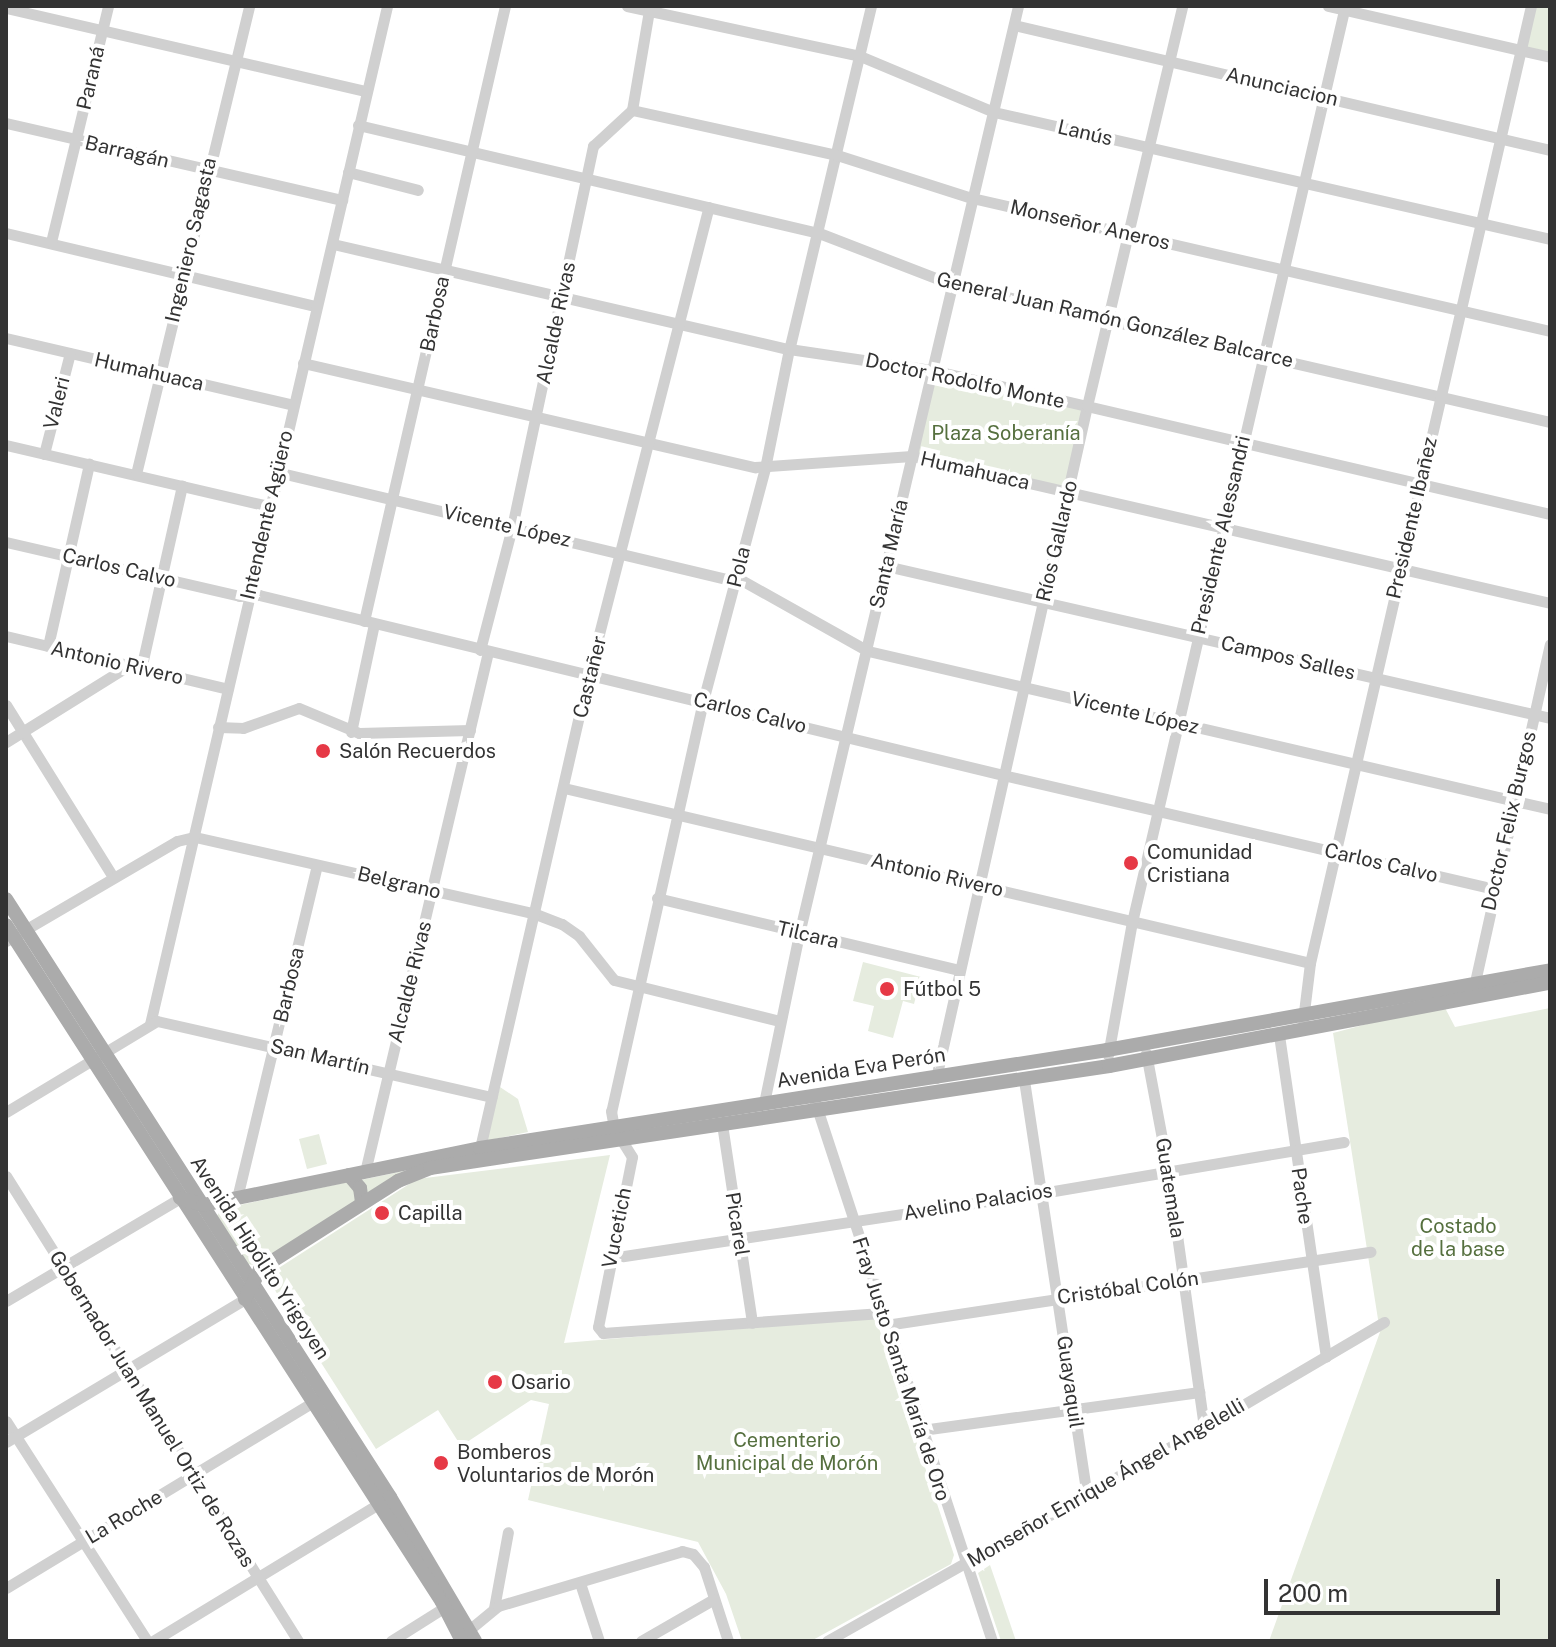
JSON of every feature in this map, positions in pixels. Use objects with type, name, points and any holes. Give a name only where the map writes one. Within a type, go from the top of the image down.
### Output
[{"type":"main road","name":"Avenida Hipólito Yrigoyen","points":[[6,899],[13,933],[203,1205],[467,1637]]},
{"type":"main road","name":"Avenida Eva Perón","points":[[245,1299],[260,1269],[398,1181],[430,1168],[618,1134],[764,1103],[815,1103],[1024,1080],[1109,1066],[1304,1031],[1473,992],[1550,970]]},
{"type":"main road","name":"Avenida Eva Perón","points":[[180,1198],[203,1205],[480,1148],[722,1124],[936,1078],[1303,1015],[1550,983]]},
{"type":"main road","name":"Avenida Hipólito Yrigoyen","points":[[98,1057],[180,1198],[245,1299],[319,1399]]},
{"type":"main road","points":[[349,1175],[360,1188],[362,1203]]},
{"type":"main road","name":"Avenida Hipólito Yrigoyen","points":[[384,1500],[445,1607],[467,1637]]},
{"type":"street","name":"Paraná","points":[[51,242],[108,6]]},
{"type":"street","name":"Ingeniero Sagasta","points":[[136,474],[182,273],[249,6]]},
{"type":"street","name":"Intendente Agüero","points":[[150,1024],[268,506],[315,306],[333,244],[365,91],[387,6]]},
{"type":"street","name":"Barbosa","points":[[351,732],[392,499],[505,6]]},
{"type":"street","name":"Lanús","points":[[627,6],[860,56],[994,112],[1550,239]]},
{"type":"street","points":[[678,17],[689,6]]},
{"type":"street","name":"Pola","points":[[618,1134],[611,1111],[637,987],[703,701],[765,468],[789,349],[871,6]]},
{"type":"street","name":"Santa María","points":[[764,1103],[799,934],[822,848],[1018,6]]},
{"type":"street","name":"Ríos Gallardo","points":[[936,1078],[1087,406],[1182,6]]},
{"type":"street","points":[[1328,6],[1550,57]]},
{"type":"street","name":"Presidente Ibañez","points":[[1304,1031],[1303,1015],[1310,963],[1531,6]]},
{"type":"street","points":[[6,8],[365,91]]},
{"type":"street","name":"Presidente Alessandri","points":[[1109,1066],[1107,1050],[1132,922],[1344,8]]},
{"type":"street","points":[[632,110],[649,11]]},
{"type":"street","name":"Anunciacion","points":[[1014,25],[1550,150]]},
{"type":"street","name":"Monseñor Aneros","points":[[632,110],[837,155],[972,198],[1550,331]]},
{"type":"street","name":"Alcalde Rivas","points":[[365,1172],[470,730],[484,651],[595,142],[632,110]]},
{"type":"street","name":"Barragán","points":[[6,123],[342,200]]},
{"type":"street","name":"General Juan Ramón González Balcarce","points":[[358,125],[819,233],[951,284],[1550,422]]},
{"type":"street","points":[[348,172],[418,190]]},
{"type":"street","name":"Castañer","points":[[480,1148],[589,673],[709,207]]},
{"type":"street","points":[[6,233],[315,306]]},
{"type":"street","name":"Doctor Rodolfo Monte","points":[[333,244],[789,349],[932,370],[1550,514]]},
{"type":"street","name":"Humahuaca","points":[[6,338],[293,405]]},
{"type":"street","name":"Valeri","points":[[44,454],[70,353]]},
{"type":"street","name":"Humahuaca","points":[[303,363],[765,468],[912,456],[1550,603]]},
{"type":"street","points":[[6,445],[268,506]]},
{"type":"street","points":[[48,646],[89,464]]},
{"type":"street","name":"Vicente López","points":[[277,472],[736,579],[868,651],[1550,809]]},
{"type":"street","points":[[141,669],[182,486]]},
{"type":"street","name":"Carlos Calvo","points":[[6,542],[589,673],[846,738],[1494,889]]},
{"type":"street","name":"Campos Salles","points":[[886,566],[1550,718]]},
{"type":"street","name":"Antonio Rivero","points":[[6,636],[228,689]]},
{"type":"street","name":"Doctor Felix Burgos","points":[[1473,992],[1550,644]]},
{"type":"street","points":[[6,742],[128,666]]},
{"type":"street","points":[[6,705],[113,877]]},
{"type":"street","points":[[218,727],[243,728],[299,708],[330,718],[351,732],[470,730]]},
{"type":"street","name":"Antonio Rivero","points":[[564,788],[1310,963]]},
{"type":"street","points":[[13,933],[177,841],[195,837]]},
{"type":"street","name":"Belgrano","points":[[195,837],[533,913],[571,929],[606,975],[637,987],[780,1021]]},
{"type":"street","name":"Barbosa","points":[[237,1198],[317,865]]},
{"type":"street","name":"Tilcara","points":[[657,898],[959,970]]},
{"type":"street","name":"San Martín","points":[[150,1024],[157,1021],[491,1097]]},
{"type":"street","points":[[6,1112],[150,1024]]},
{"type":"street","name":"Pache","points":[[1279,1035],[1326,1357]]},
{"type":"street","name":"Guatemala","points":[[1144,1044],[1168,1171],[1204,1428]]},
{"type":"street","name":"Guayaquil","points":[[1024,1080],[1087,1495]]},
{"type":"street","name":"Fray Justo Santa María de Oro","points":[[815,1103],[851,1222],[992,1641]]},
{"type":"street","name":"Picarel","points":[[722,1124],[752,1323]]},
{"type":"street","name":"Vucetich","points":[[618,1134],[632,1157],[611,1258],[600,1332],[752,1323]]},
{"type":"street","name":"Avelino Palacios","points":[[611,1258],[1042,1193],[1344,1142]]},
{"type":"street","name":"Gobernador Juan Manuel Ortiz de Rozas","points":[[6,1176],[298,1641]]},
{"type":"street","points":[[6,1301],[180,1198]]},
{"type":"street","name":"Cristóbal Colón","points":[[886,1325],[1371,1252]]},
{"type":"street","points":[[11,1440],[245,1299]]},
{"type":"street","points":[[752,1323],[881,1313]]},
{"type":"street","name":"Monseñor Enrique Ángel Angelelli","points":[[827,1641],[1204,1428],[1384,1322]]},
{"type":"street","points":[[922,1430],[1199,1392]]},
{"type":"street","name":"La Roche","points":[[6,1588],[319,1399]]},
{"type":"street","points":[[6,1421],[11,1440],[150,1641],[384,1500]]},
{"type":"street","points":[[494,1608],[508,1532]]},
{"type":"street","points":[[467,1637],[494,1608],[675,1551],[687,1551],[699,1558],[728,1641]]},
{"type":"street","points":[[580,1583],[599,1641]]},
{"type":"street","points":[[641,1641],[714,1599]]},
{"type":"street","points":[[391,1641],[445,1607]]},
{"type":"green space","points":[[1531,6],[1550,6],[1550,57],[1521,52]]},
{"type":"green space","name":"Plaza Soberanía","points":[[932,370],[1087,406],[1068,493],[912,456]]},
{"type":"green space","name":"Fútbol 5","points":[[863,962],[921,977],[914,1004],[903,1001],[893,1038],[868,1031],[874,1006],[853,1001]]},
{"type":"green space","name":"Costado de la base","points":[[1443,1004],[1455,1027],[1550,1008],[1550,1641],[1269,1641],[1380,1332],[1333,1033]]},
{"type":"green space","points":[[500,1087],[518,1099],[528,1132],[486,1141]]},
{"type":"green space","points":[[319,1134],[327,1164],[307,1169],[299,1139]]},
{"type":"green space","points":[[480,1155],[367,1194],[366,1184],[361,1180]]},
{"type":"green space","name":"Cementerio Municipal de Morón","points":[[610,1155],[564,1343],[875,1316],[954,1555],[951,1564],[811,1641],[742,1641],[726,1594],[698,1542],[528,1500],[549,1404],[531,1400],[461,1446],[438,1410],[376,1449],[271,1284],[274,1271],[417,1179]]},
{"type":"green space","points":[[348,1182],[355,1188],[356,1202],[254,1265],[247,1264],[217,1216],[221,1209]]},
{"type":"green space","points":[[990,1565],[1016,1641],[1001,1641],[978,1573]]},
{"type":"place","name":"Salón Recuerdos","points":[[323,751]]},
{"type":"place","name":"Comunidad Cristiana","points":[[1131,863]]},
{"type":"place","name":"Fútbol 5","points":[[887,989]]},
{"type":"place","name":"Capilla","points":[[382,1213]]},
{"type":"place","name":"Osario","points":[[495,1382]]},
{"type":"place","name":"Bomberos Voluntarios de Morón","points":[[441,1463]]}]
